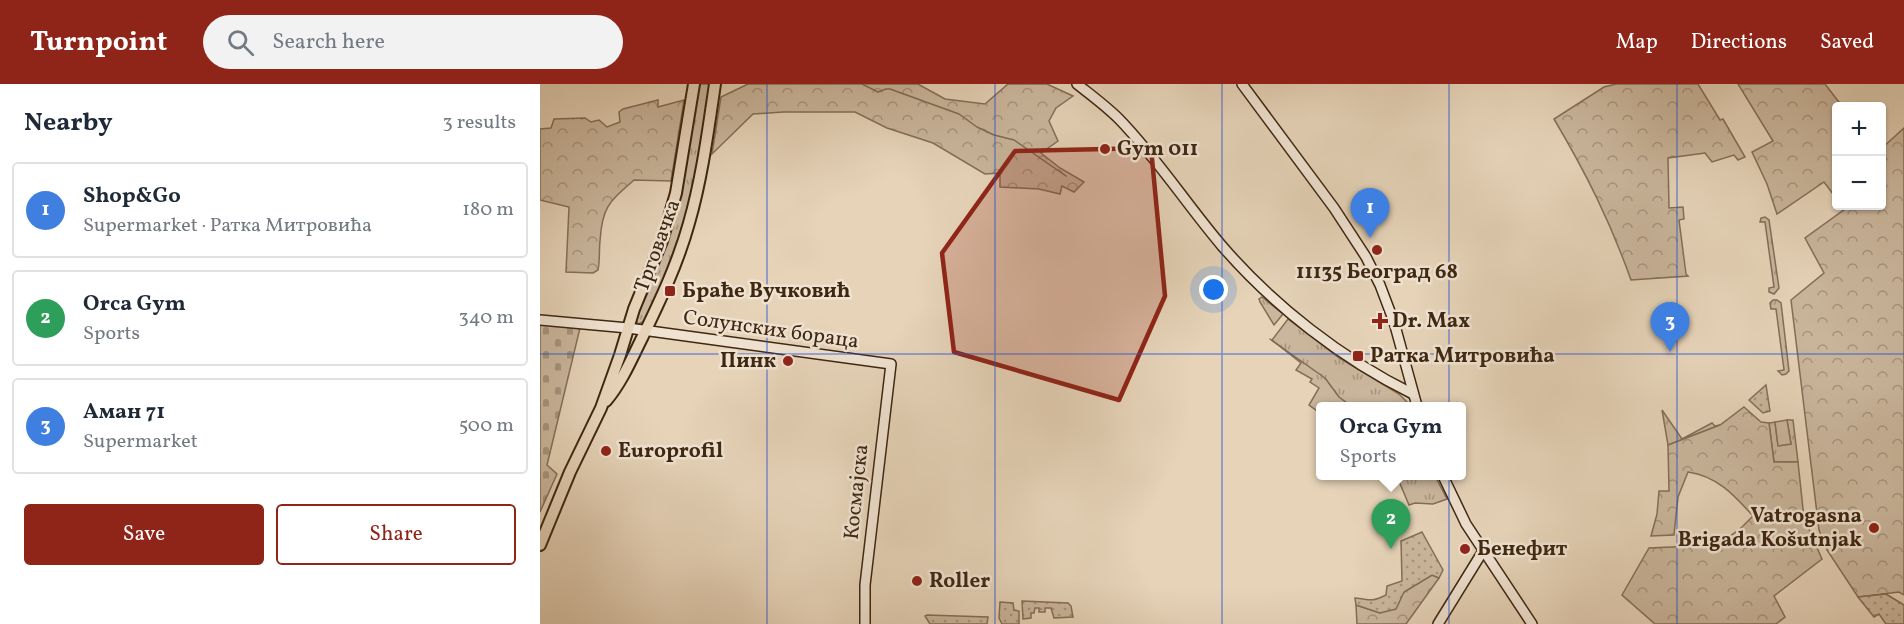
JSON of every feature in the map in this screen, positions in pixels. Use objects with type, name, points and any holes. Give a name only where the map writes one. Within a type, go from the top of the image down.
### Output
[{"type":"main road","name":"Трговачка","points":[[540,545],[570,472],[601,408],[628,328],[662,241],[676,193],[694,84]]},
{"type":"main road","name":"Трговачка","points":[[601,408],[622,379],[671,276],[682,245],[693,211],[702,169],[714,85]]},
{"type":"street","points":[[1077,84],[1123,123],[1221,246],[1263,288],[1343,352],[1376,374],[1413,394]]},
{"type":"street","points":[[1242,84],[1322,192],[1366,257],[1394,322],[1416,402]]},
{"type":"street","points":[[540,320],[628,328]]},
{"type":"street","name":"Солунских бораца","points":[[628,328],[891,364]]},
{"type":"street","name":"Космајска","points":[[865,624],[865,585],[891,364]]},
{"type":"street","points":[[1445,480],[1466,524],[1532,624]]},
{"type":"street","points":[[1438,624],[1483,551]]},
{"type":"highlighted area","points":[[1151,148],[1165,296],[1119,400],[954,352],[942,253],[1015,151]]},
{"type":"green space","points":[[697,84],[710,84],[690,209],[662,286],[645,321],[638,324],[637,316],[668,238]]},
{"type":"green space","points":[[748,84],[918,84],[945,99],[985,104],[1008,84],[1047,84],[1073,96],[1056,108],[1049,121],[1058,141],[1041,153],[1060,168],[1084,182],[1074,192],[1062,186],[1060,194],[1039,189],[1000,187],[1000,173],[985,174],[933,143],[887,128],[855,112],[753,114],[712,154],[721,97]]},
{"type":"green space","points":[[1616,84],[1698,84],[1720,120],[1723,119],[1745,157],[1738,160],[1734,155],[1712,162],[1705,153],[1668,158],[1669,208],[1683,207],[1684,219],[1679,220],[1688,276],[1631,280],[1597,198],[1554,119],[1604,87]]},
{"type":"green space","points":[[1738,84],[1825,84],[1839,102],[1832,102],[1832,193],[1824,182],[1777,214],[1767,184],[1752,152],[1773,141]]},
{"type":"green space","points":[[658,100],[658,107],[684,100],[671,181],[634,180],[618,194],[605,213],[601,230],[598,270],[593,273],[566,272],[569,207],[540,200],[540,129],[551,128],[554,119],[585,118],[591,122],[599,120],[607,127],[620,122],[619,112],[623,109]]},
{"type":"green space","points":[[1904,128],[1904,595],[1899,592],[1858,597],[1827,550],[1819,530],[1791,300],[1824,273],[1805,238],[1844,210],[1886,210],[1886,144]]},
{"type":"green space","points":[[1765,217],[1769,220],[1779,288],[1774,294],[1769,292],[1769,288],[1774,287],[1765,222],[1760,222],[1761,218]]},
{"type":"green space","points":[[1262,297],[1283,314],[1274,325],[1260,302],[1259,299]]},
{"type":"green space","points":[[1773,300],[1781,303],[1789,371],[1782,375],[1778,371],[1784,370],[1776,309],[1771,309],[1770,303]]},
{"type":"green space","points":[[1288,319],[1339,358],[1399,394],[1407,402],[1316,402],[1316,410],[1309,405],[1319,388],[1310,382],[1312,379],[1296,370],[1301,363],[1272,340]]},
{"type":"green space","points":[[540,324],[580,328],[547,465],[557,474],[540,512]]},
{"type":"green space","points":[[1766,385],[1770,411],[1763,413],[1749,400]]},
{"type":"green space","points":[[1744,407],[1761,422],[1769,423],[1774,462],[1798,462],[1804,518],[1822,559],[1774,596],[1785,617],[1776,624],[1655,624],[1622,595],[1649,548],[1717,545],[1740,529],[1753,516],[1732,494],[1716,482],[1688,472],[1678,497],[1674,535],[1651,536],[1657,514],[1659,491],[1669,491],[1668,445],[1720,425]]},
{"type":"green space","points":[[1662,410],[1682,439],[1712,423],[1715,426],[1720,425],[1668,445]]},
{"type":"green space","points":[[1787,420],[1793,420],[1798,462],[1774,462],[1769,423],[1775,422],[1778,445],[1791,444]]},
{"type":"green space","points":[[1787,420],[1791,444],[1778,446],[1775,422]]},
{"type":"green space","points":[[1398,480],[1437,480],[1447,499],[1433,504],[1409,505]]},
{"type":"green space","points":[[1422,532],[1443,570],[1439,578],[1432,575],[1404,592],[1396,609],[1380,613],[1356,605],[1355,598],[1377,599],[1386,595],[1387,586],[1402,581],[1401,541]]},
{"type":"green space","points":[[1432,575],[1439,578],[1406,624],[1357,624],[1356,605],[1380,613],[1404,592]]},
{"type":"green space","points":[[1886,594],[1904,605],[1904,624],[1886,624],[1879,614],[1874,617],[1858,597]]},
{"type":"green space","points":[[1022,601],[1068,603],[1071,606],[1073,617],[1054,618],[1051,608],[1045,608],[1045,612],[1039,612],[1039,608],[1035,608],[1034,613],[1031,613],[1031,618],[1023,619]]},
{"type":"green space","points":[[1000,602],[1013,603],[1014,610],[1019,611],[1019,624],[1002,624],[999,618]]},
{"type":"green space","points":[[925,616],[988,617],[987,624],[930,624]]},
{"type":"waterway","points":[[862,84],[878,92],[890,89],[959,114],[977,127],[994,135],[1014,140],[1066,176]]},
{"type":"waterway","points":[[1270,339],[1325,378],[1346,402]]},
{"type":"place","name":"Gym 011","points":[[1105,149]]},
{"type":"place","name":"Shop&Go","points":[[1370,238]]},
{"type":"place","name":"11135 Београд 68","points":[[1377,250]]},
{"type":"place","name":"Браће Вучковић","points":[[670,291]]},
{"type":"place","name":"Dr. Max","points":[[1380,321]]},
{"type":"place","name":"Аман 71","points":[[1670,352]]},
{"type":"place","name":"Ратка Митровића","points":[[1358,356]]},
{"type":"place","name":"Пинк","points":[[788,361]]},
{"type":"place","name":"Europrofil","points":[[606,451]]},
{"type":"place","name":"Vatrogasna Brigada Košutnjak","points":[[1874,528]]},
{"type":"place","name":"Orca Gym","points":[[1391,549]]},
{"type":"place","name":"Бенефит","points":[[1465,549]]},
{"type":"place","name":"Roller","points":[[917,581]]}]
